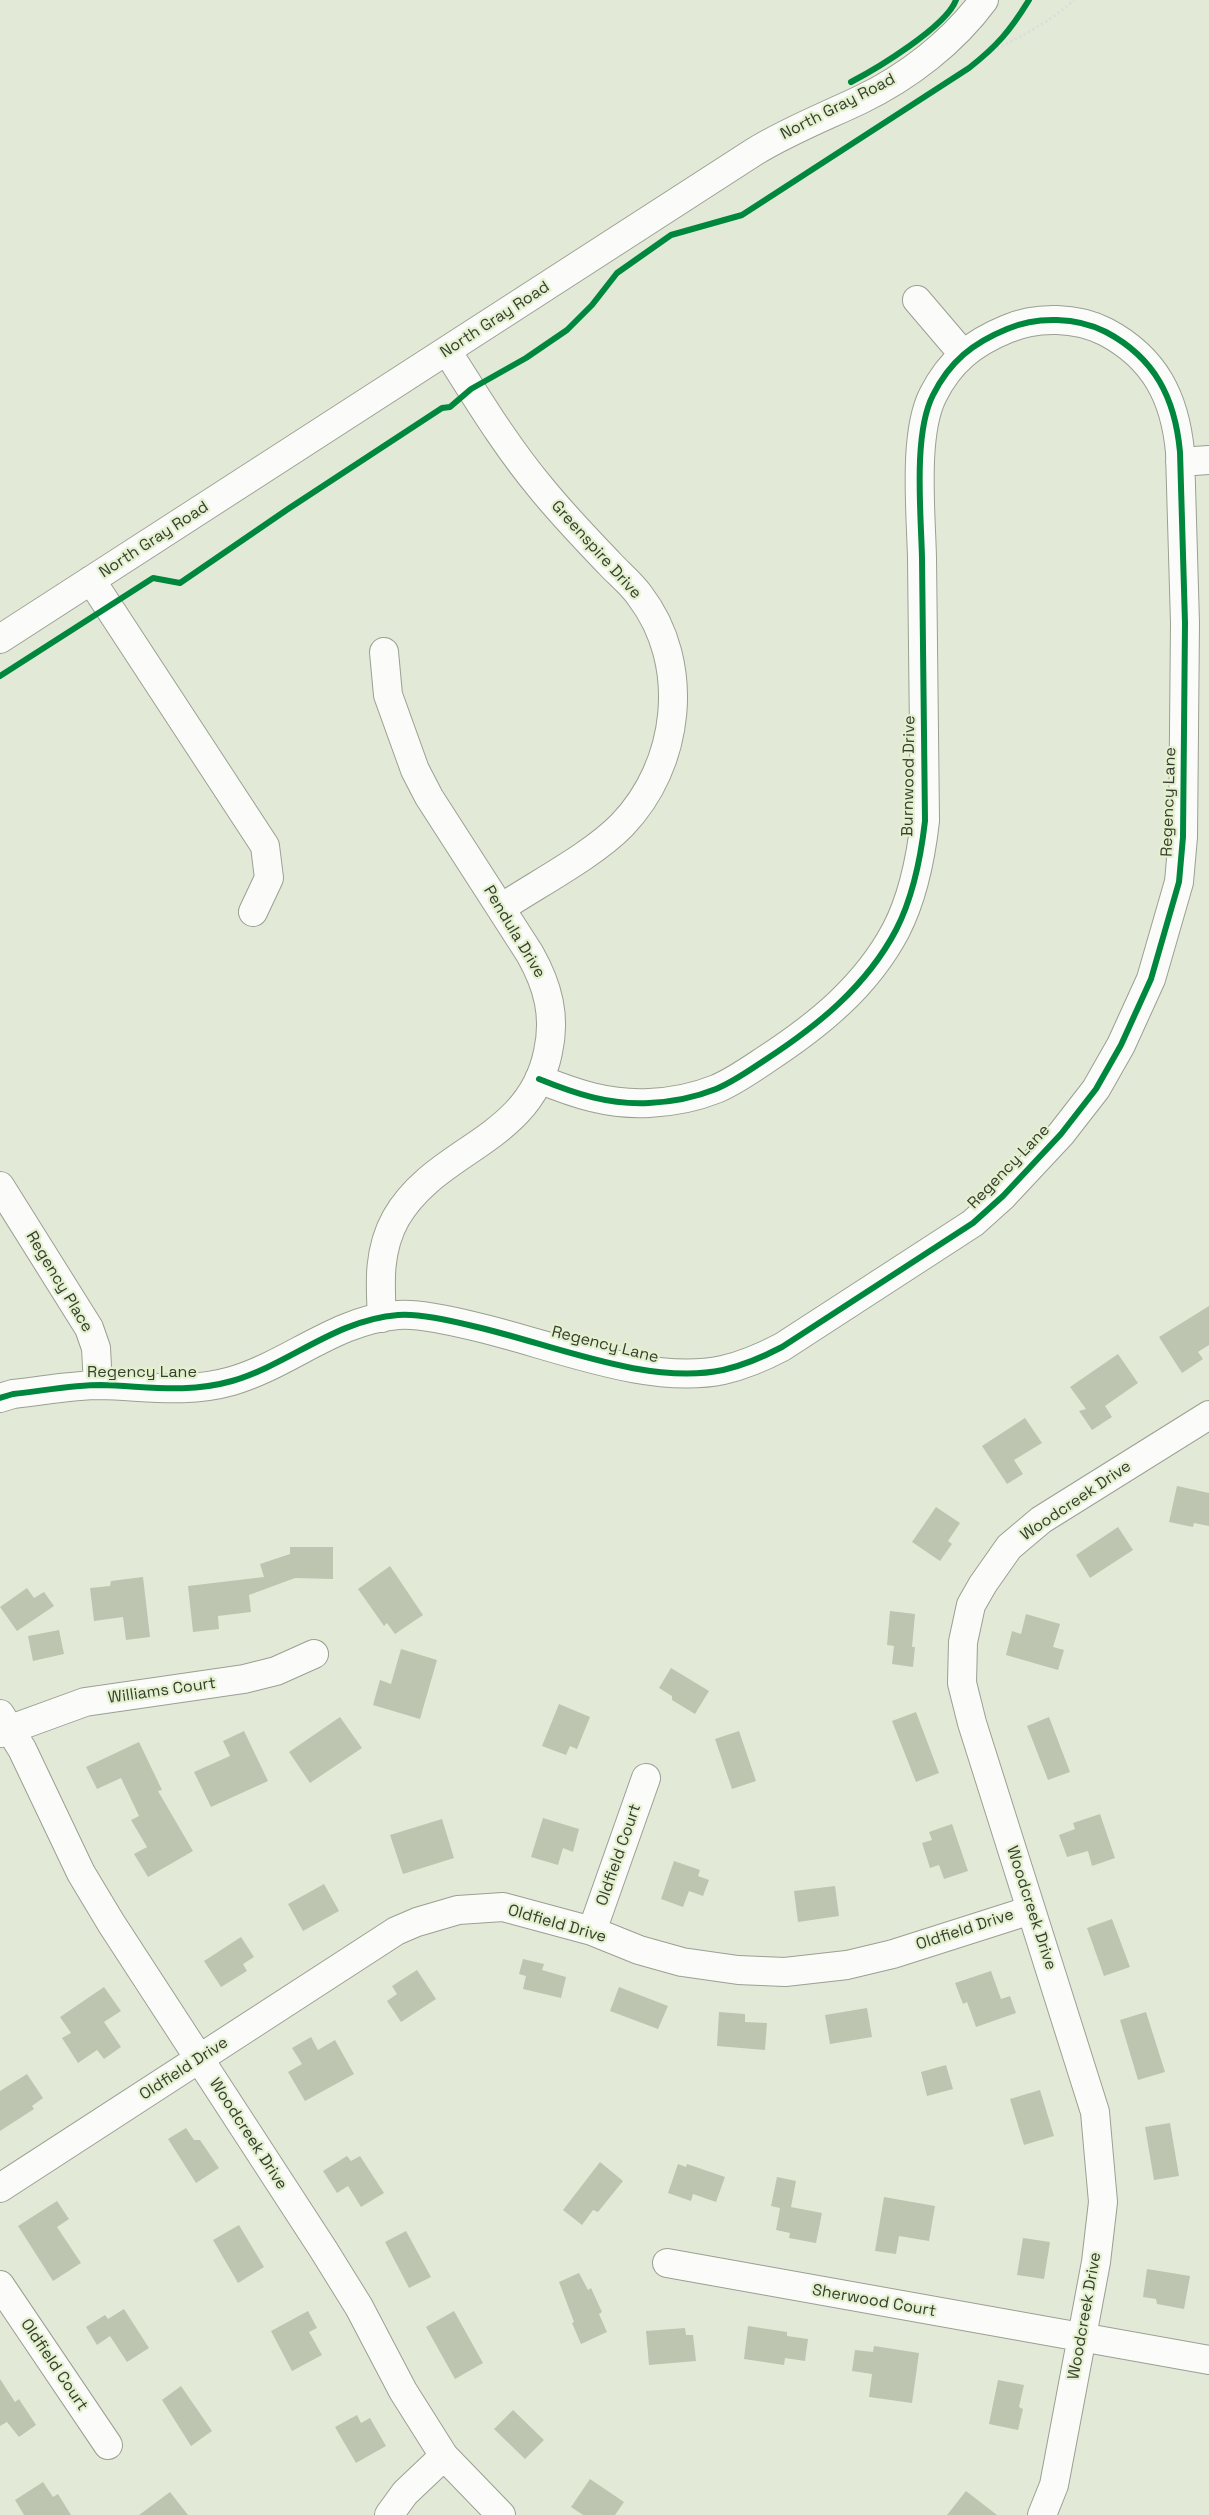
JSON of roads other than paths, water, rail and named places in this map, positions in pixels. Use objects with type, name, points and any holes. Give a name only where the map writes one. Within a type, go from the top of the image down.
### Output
[{"type":"street","name":"North Gray Road","points":[[0,638],[769,142],[860,100],[899,78],[945,42],[984,0]]},
{"type":"street","points":[[918,300],[963,354]]},
{"type":"street","name":"Regency Lane","points":[[0,1398],[13,1394],[98,1385],[182,1390],[225,1382],[257,1372],[332,1332],[400,1315],[460,1323],[625,1366],[666,1374],[723,1370],[753,1362],[782,1347],[973,1223],[1004,1196],[1061,1134],[1096,1089],[1121,1045],[1150,979],[1179,882],[1183,838],[1185,633],[1180,462],[1178,425],[1165,391],[1137,352],[1099,328],[1076,322],[1048,320],[1019,324],[988,336],[963,354]]},
{"type":"street","name":"Greenspire Drive","points":[[447,351],[503,440],[529,474],[559,510],[640,596],[658,627],[668,654],[672,679],[673,706],[664,755],[656,778],[641,802],[622,825],[594,847],[501,908]]},
{"type":"street","name":"Burnwood Drive","points":[[539,1079],[582,1096],[623,1102],[649,1103],[680,1099],[717,1089],[807,1032],[842,1002],[868,971],[896,930],[914,879],[922,846],[925,821],[922,428],[932,396],[946,373],[963,354]]},
{"type":"street","points":[[1180,462],[1209,460]]},
{"type":"street","points":[[91,580],[265,846],[269,878],[254,912]]},
{"type":"street","name":"Pendula Drive","points":[[382,1318],[379,1271],[385,1243],[402,1208],[418,1187],[508,1122],[524,1106],[546,1062],[552,1037],[549,997],[541,974],[429,797],[415,770],[388,695],[384,652]]},
{"type":"street","name":"Regency Place","points":[[0,1186],[89,1328],[96,1348],[98,1385]]},
{"type":"street","name":"Woodcreek Drive","points":[[1042,2515],[1054,2485],[1096,2262],[1104,2202],[1098,2130],[1090,2094],[972,1723],[962,1683],[963,1642],[971,1605],[1009,1547],[1041,1520],[1209,1415]]},
{"type":"street","name":"Williams Court","points":[[3,1725],[85,1702],[265,1674],[314,1654]]},
{"type":"street","name":"Woodcreek Drive","points":[[3,1725],[22,1749],[81,1873],[323,2249],[359,2307],[403,2391],[444,2456],[501,2515]]},
{"type":"street","name":"Oldfield Court","points":[[592,1932],[646,1778]]},
{"type":"street","name":"Oldfield Drive","points":[[0,2188],[200,2060],[396,1931],[417,1922],[458,1910],[504,1907],[592,1932],[639,1950],[682,1962],[738,1970],[785,1972],[847,1965],[874,1959],[1031,1910]]},
{"type":"street","name":"Sherwood Court","points":[[667,2263],[1209,2360]]},
{"type":"street","name":"Oldfield Court","points":[[0,2285],[108,2445]]},
{"type":"street","points":[[389,2515],[405,2493],[444,2456]]}]
